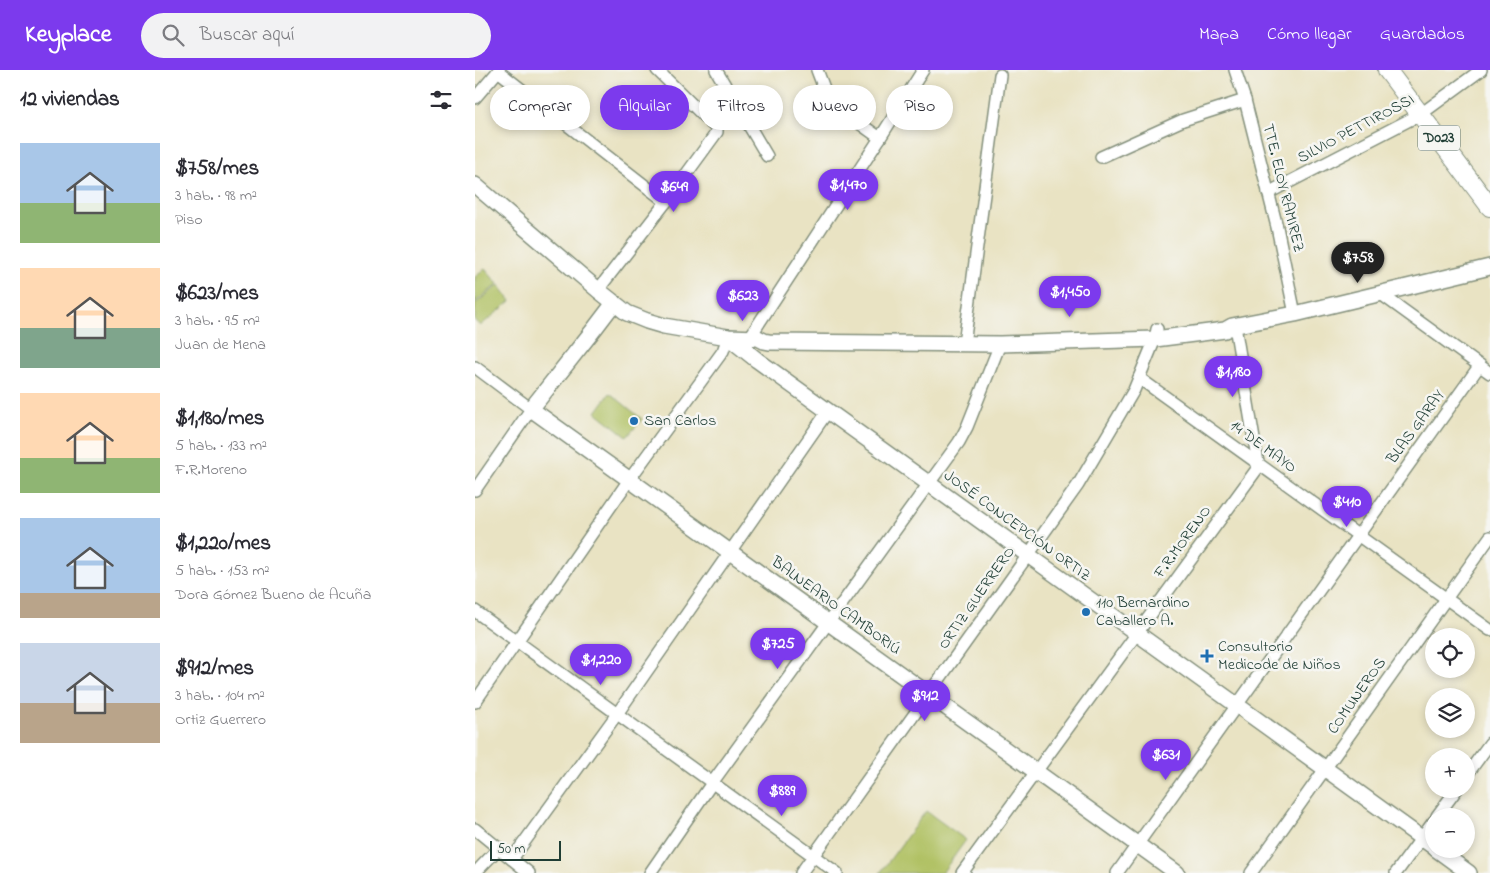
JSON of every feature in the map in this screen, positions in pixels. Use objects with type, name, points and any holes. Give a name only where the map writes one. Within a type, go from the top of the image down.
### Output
[{"type":"main road","name":"D023","points":[[1387,70],[1490,206]]},
{"type":"street","points":[[597,290],[716,135],[717,129],[657,70]]},
{"type":"street","points":[[716,70],[767,156]]},
{"type":"street","points":[[817,70],[828,100],[880,138]]},
{"type":"street","points":[[757,360],[749,343],[923,70]]},
{"type":"street","name":"TTE. ELOY RAMIREZ","points":[[1235,70],[1245,100],[1277,227],[1295,314]]},
{"type":"street","name":"SILVIO PETTIROSSI","points":[[1268,193],[1421,114],[1481,70]]},
{"type":"street","points":[[475,98],[498,71],[666,202]]},
{"type":"street","points":[[965,339],[999,75]]},
{"type":"street","points":[[1101,157],[1183,120],[1245,100]]},
{"type":"street","name":"JOSÉ CONCEPCIÓN ORTIZ","points":[[475,185],[597,290],[627,313],[672,328],[728,337],[757,360],[1425,841]]},
{"type":"street","points":[[965,339],[1000,344],[1156,334],[1224,322],[1233,326],[1295,314],[1490,267]]},
{"type":"street","points":[[1381,294],[1490,373]]},
{"type":"street","points":[[475,490],[531,409],[614,303]]},
{"type":"street","points":[[1233,326],[1257,463]]},
{"type":"street","points":[[475,702],[629,480],[723,351],[728,337],[754,337],[764,342],[769,342],[1156,334]]},
{"type":"street","name":"ORTIZ GUERRERO","points":[[801,873],[1078,485],[1134,390],[1156,334]]},
{"type":"street","points":[[649,873],[712,782],[959,442],[967,427],[1000,344]]},
{"type":"street","name":"BLAS GARAY","points":[[1117,873],[1480,365]]},
{"type":"street","name":"BALNEARIO CAMBORIÚ","points":[[475,367],[629,480],[1177,873]]},
{"type":"street","name":"14 DE MAYO","points":[[1139,378],[1490,630]]},
{"type":"street","points":[[512,859],[617,714],[828,411]]},
{"type":"street","name":"F.R.MORENO","points":[[962,873],[1257,469],[1257,463]]},
{"type":"street","name":"COMUNEROS","points":[[1251,873],[1490,537]]},
{"type":"street","points":[[475,611],[837,873]]},
{"type":"street","points":[[1475,764],[1490,743]]},
{"type":"street","points":[[475,829],[529,873]]},
{"type":"street","points":[[1396,873],[1425,833]]},
{"type":"street","points":[[475,873],[499,848]]},
{"type":"street","name":"JOSÉ CONCEPCIÓN ORTIZ","points":[[1449,858],[1469,873]]},
{"type":"green space","points":[[485,269],[498,284],[475,302],[475,277]]},
{"type":"green space","points":[[499,285],[511,301],[480,326],[475,321],[475,304]]},
{"type":"green space","points":[[610,393],[642,419],[627,437],[596,412]]},
{"type":"green space","points":[[926,811],[966,840],[942,873],[880,873]]},
{"type":"place","name":"San Carlos","points":[[634,421]]},
{"type":"place","name":"110 Bernardino Caballero A.","points":[[1086,612]]},
{"type":"place","name":"Consultorio Medicode de Niños","points":[[1207,656]]}]
